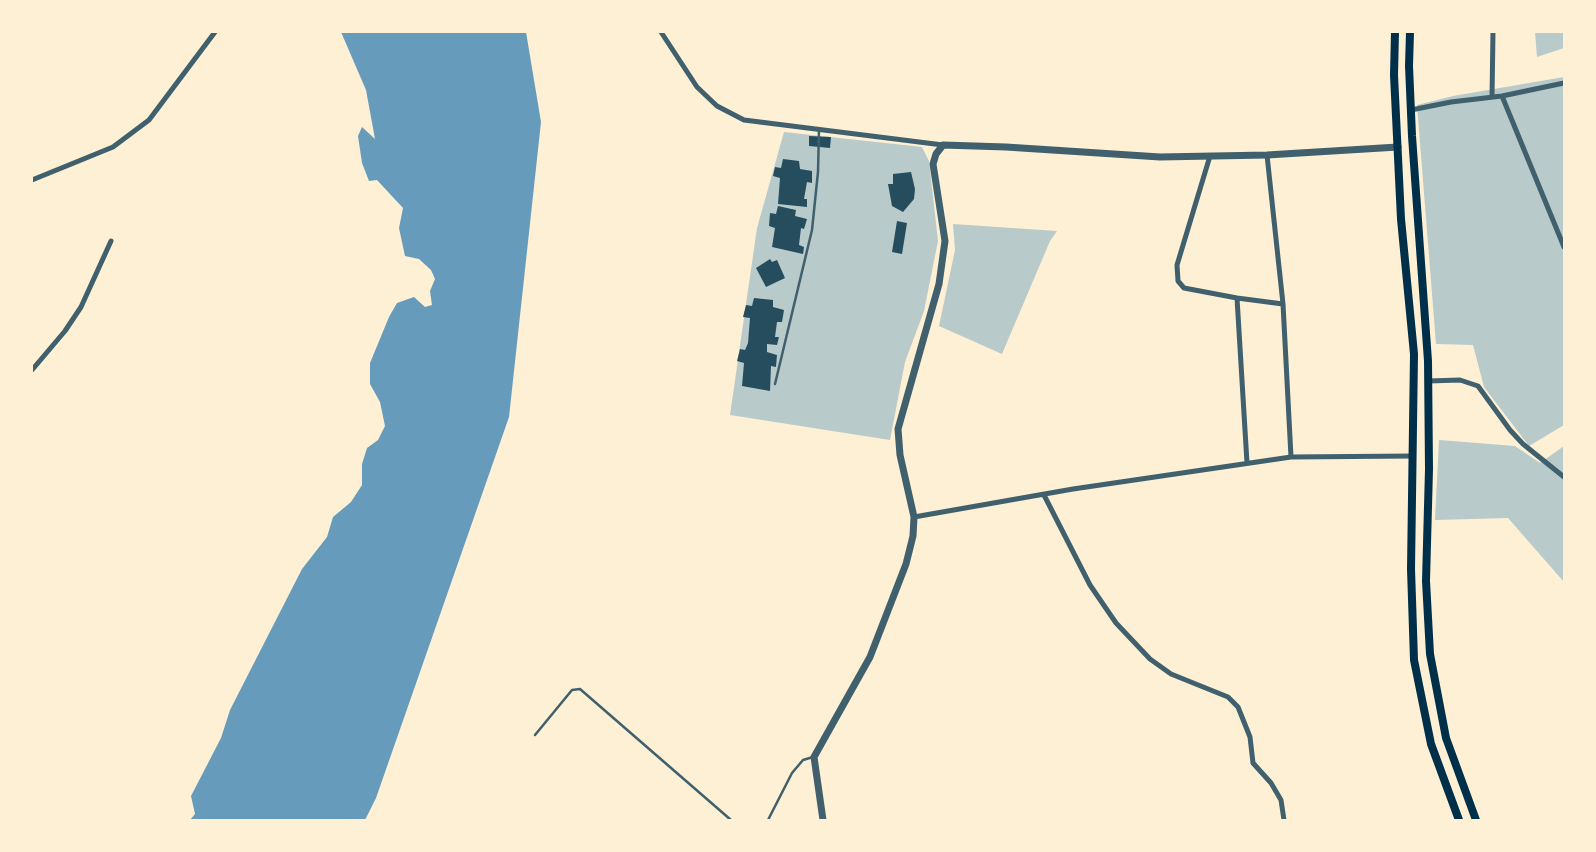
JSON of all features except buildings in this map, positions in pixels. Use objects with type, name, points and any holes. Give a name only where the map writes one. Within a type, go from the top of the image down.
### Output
[{"type":"main road","points":[[1395,32],[1394,75],[1401,219],[1413,354],[1411,569],[1414,660],[1431,744],[1459,821]]},
{"type":"main road","points":[[1410,32],[1411,110],[1428,381],[1426,581],[1430,654],[1446,738],[1476,821]]},
{"type":"street","points":[[32,180],[113,147],[149,120],[215,32]]},
{"type":"street","points":[[661,32],[697,87],[717,106],[744,121],[943,145],[1160,157],[1267,155],[1398,147]]},
{"type":"street","points":[[1492,97],[1493,32]]},
{"type":"street","points":[[1411,110],[1564,83]]},
{"type":"street","points":[[1502,96],[1564,247]]},
{"type":"street","points":[[823,821],[814,757],[875,645],[906,564],[913,536],[914,517],[900,455],[898,429],[939,284],[945,241],[933,164],[943,145]]},
{"type":"street","points":[[1267,155],[1283,304],[1292,457]]},
{"type":"street","points":[[1210,156],[1176,274],[1178,281],[1184,288],[1237,299],[1283,304]]},
{"type":"street","points":[[32,370],[81,307],[111,242]]},
{"type":"street","points":[[1237,299],[1247,463]]},
{"type":"street","points":[[1428,381],[1460,380],[1478,386],[1516,437],[1564,477]]},
{"type":"street","points":[[914,517],[1292,457],[1413,456]]},
{"type":"street","points":[[1044,495],[1090,585],[1116,623],[1150,659],[1171,674],[1228,697],[1238,707],[1250,737],[1253,763],[1271,783],[1280,800],[1284,821]]},
{"type":"lane","points":[[775,384],[812,230],[819,130]]},
{"type":"lane","points":[[534,735],[572,690],[580,690],[732,821]]},
{"type":"lane","points":[[768,821],[792,773],[803,760],[814,757]]},
{"type":"shaded area","points":[[1535,32],[1564,32],[1564,48],[1537,57]]},
{"type":"shaded area","points":[[1564,77],[1564,425],[1529,446],[1484,387],[1473,345],[1436,344],[1417,105],[1453,96]]},
{"type":"shaded area","points":[[784,132],[922,147],[929,161],[938,241],[924,311],[905,362],[890,440],[730,415],[757,228]]},
{"type":"shaded area","points":[[953,224],[1057,231],[1050,241],[1002,354],[939,326],[955,250]]},
{"type":"shaded area","points":[[1439,440],[1515,446],[1540,463],[1564,446],[1564,582],[1508,518],[1435,520]]},
{"type":"water","points":[[341,32],[526,32],[541,122],[509,417],[376,798],[365,820],[190,820],[195,814],[191,796],[221,738],[230,710],[302,569],[327,537],[333,517],[351,502],[362,485],[362,464],[367,448],[378,440],[385,426],[380,402],[370,384],[370,363],[389,317],[397,303],[414,297],[425,307],[432,305],[430,291],[435,279],[431,270],[419,259],[405,256],[399,228],[403,208],[377,180],[369,181],[362,163],[358,136],[362,127],[375,139],[366,90]]}]
